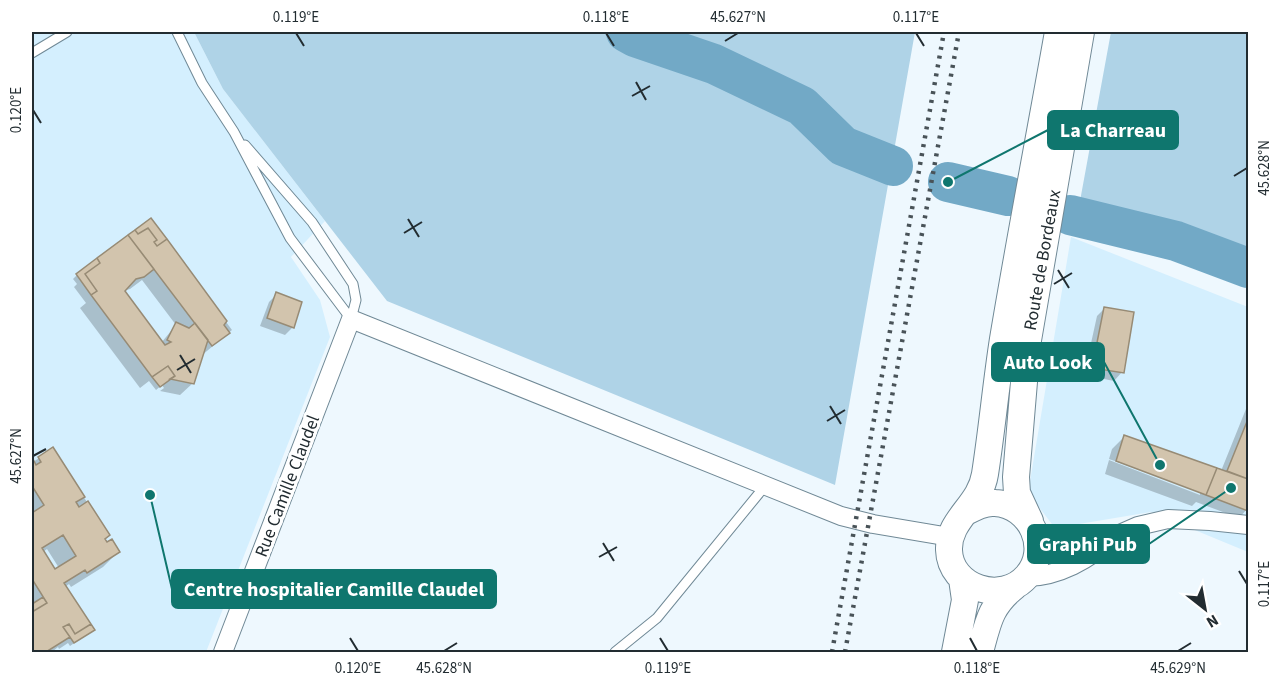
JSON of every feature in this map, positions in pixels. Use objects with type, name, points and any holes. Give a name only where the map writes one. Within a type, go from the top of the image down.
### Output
[{"type":"main road","name":"Route de Bordeaux","points":[[1042,190],[1058,32]]},
{"type":"main road","name":"Route de Bordeaux","points":[[966,512],[974,502],[985,476],[1002,349],[1037,218],[1081,32]]},
{"type":"main road","name":"Route de Bordeaux","points":[[1034,530],[1017,493],[1016,477],[1037,218]]},
{"type":"main road","points":[[980,652],[996,604],[1021,581],[1036,558],[1034,530],[1022,513],[1009,505],[994,502],[979,505],[966,512],[956,523],[950,537],[949,552],[953,567],[962,579],[974,587],[988,591],[1002,591],[1021,581]]},
{"type":"main road","points":[[955,652],[965,600],[962,579]]},
{"type":"street","points":[[351,319],[841,516],[873,524],[950,537]]},
{"type":"street","name":"Rue Camille Claudel","points":[[223,652],[351,319]]},
{"type":"street","points":[[1034,530],[1065,544],[1113,537],[1138,526],[1168,519],[1248,525]]},
{"type":"street","points":[[1021,581],[1065,568],[1100,549],[1113,537]]},
{"type":"lane","points":[[32,53],[67,32]]},
{"type":"lane","points":[[177,32],[202,83],[234,132],[290,238],[351,319]]},
{"type":"lane","points":[[234,132],[312,222],[353,284],[356,300],[351,319]]},
{"type":"lane","points":[[615,652],[657,618],[765,486]]},
{"type":"shaded area","points":[[32,32],[194,32],[223,89],[325,221],[291,257],[320,300],[330,337],[206,652],[32,652]]},
{"type":"shaded area","points":[[194,32],[915,32],[835,485],[387,301],[223,89]]},
{"type":"shaded area","points":[[1111,32],[1248,32],[1248,265],[1080,201]]},
{"type":"shaded area","points":[[1071,237],[1248,307],[1248,552],[1151,512],[1055,528],[1028,493]]},
{"type":"building","points":[[151,218],[167,239],[157,246],[154,242],[157,240],[148,228],[138,234],[135,230]]},
{"type":"building","points":[[148,228],[157,240],[154,242],[157,246],[167,239],[227,321],[224,325],[230,333],[212,346],[128,235],[135,230],[138,234]]},
{"type":"building","points":[[128,235],[154,269],[144,277],[136,279],[125,291],[165,345],[171,342],[167,340],[176,322],[189,328],[195,323],[208,340],[194,384],[170,379],[175,376],[168,366],[152,377],[91,295],[97,291],[85,274],[100,263],[97,258]]},
{"type":"building","points":[[97,258],[100,263],[85,274],[97,291],[91,295],[76,274]]},
{"type":"building","points":[[276,292],[302,302],[294,328],[267,318]]},
{"type":"building","points":[[1104,307],[1134,312],[1124,373],[1092,368]]},
{"type":"building","points":[[168,366],[175,376],[160,387],[152,377]]},
{"type":"building","points":[[1248,419],[1248,479],[1227,471]]},
{"type":"building","points":[[1124,435],[1217,468],[1206,495],[1116,461]]},
{"type":"building","points":[[53,447],[85,497],[76,502],[79,507],[88,501],[110,535],[105,539],[107,542],[112,539],[120,552],[87,573],[85,570],[64,583],[91,624],[75,634],[69,624],[63,627],[70,637],[46,652],[32,652],[32,612],[47,603],[32,579],[32,513],[44,505],[32,486],[32,457],[36,465],[41,462],[38,457]],"holes":[[[63,535],[76,556],[55,569],[42,548]]]},
{"type":"building","points":[[1217,468],[1248,479],[1248,511],[1206,495]]},
{"type":"building","points":[[43,597],[47,603],[32,612],[32,604]]},
{"type":"building","points":[[69,624],[75,634],[91,624],[95,630],[74,643],[63,627]]},
{"type":"waterway","points":[[626,32],[714,64],[802,106],[843,146],[893,166]]},
{"type":"waterway","points":[[948,182],[1008,196]]},
{"type":"waterway","points":[[1070,215],[1176,241],[1248,268]]},
{"type":"railway","points":[[832,652],[944,32]]},
{"type":"railway","points":[[845,652],[959,32]]},
{"type":"place","name":"La Charreau","points":[[948,182]]},
{"type":"place","name":"Auto Look","points":[[1160,465]]},
{"type":"place","name":"Graphi Pub","points":[[1231,488]]},
{"type":"place","name":"Centre hospitalier Camille Claudel","points":[[150,495]]}]
